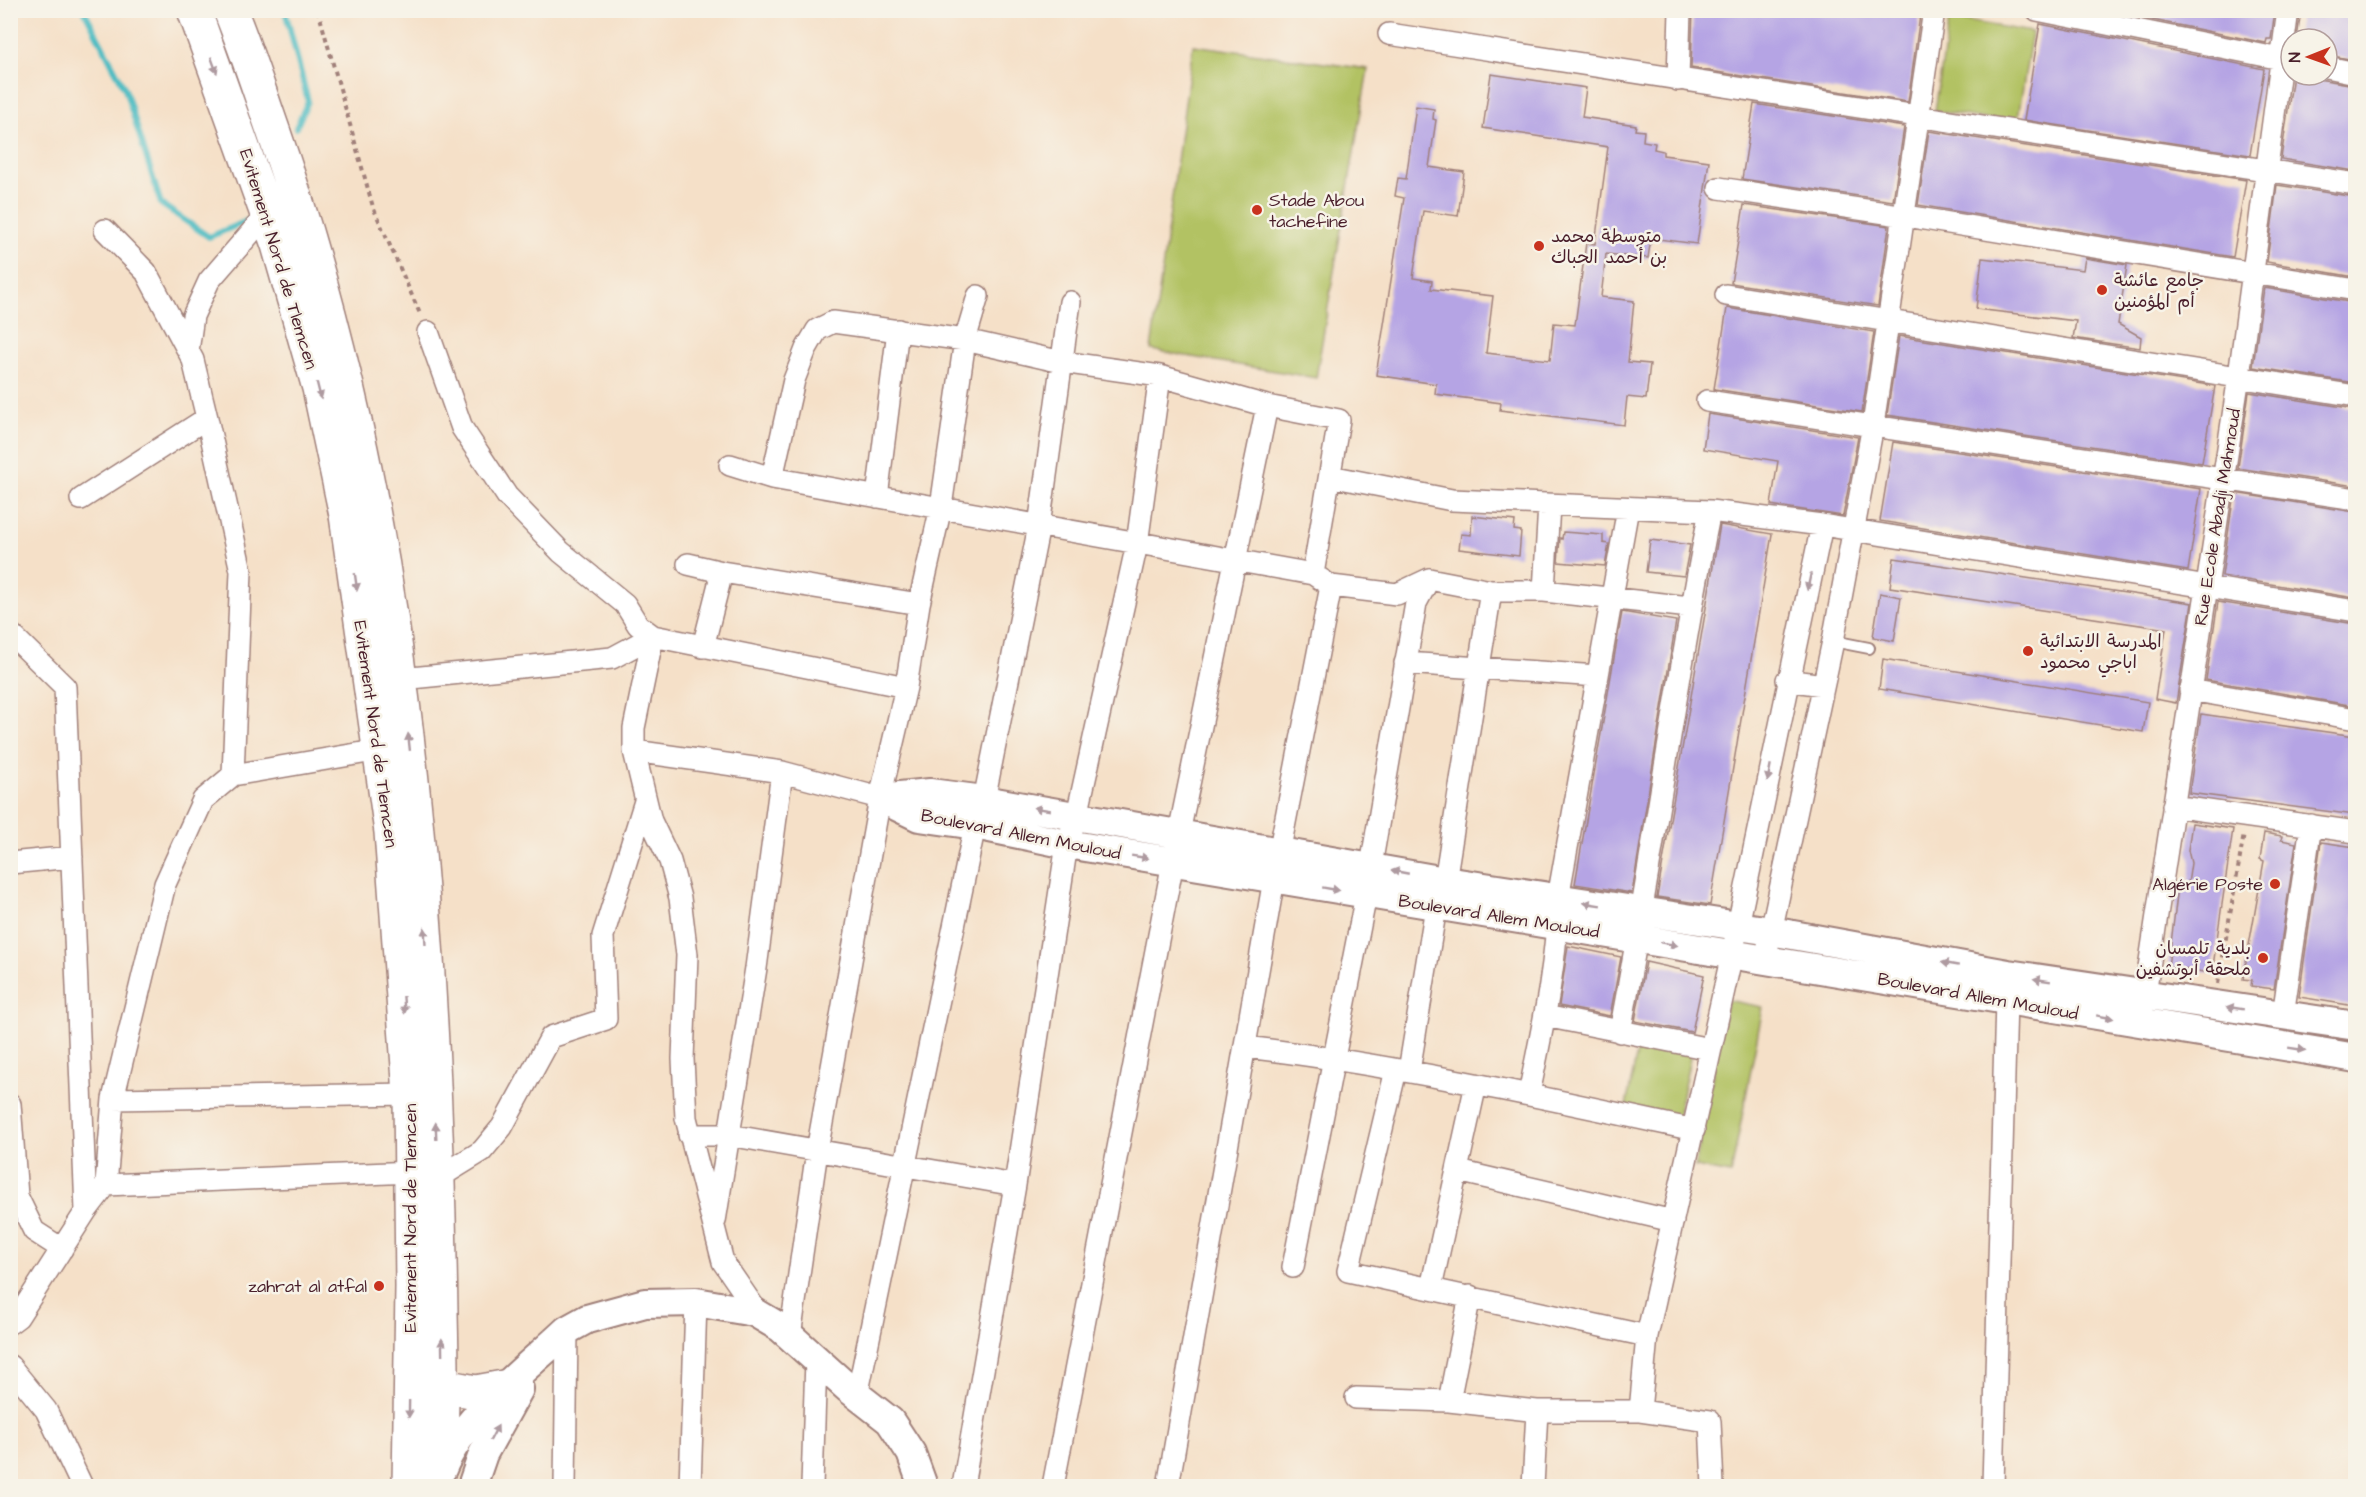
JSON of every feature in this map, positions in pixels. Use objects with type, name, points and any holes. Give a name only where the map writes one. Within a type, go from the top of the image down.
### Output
[{"type":"highway","name":"Evitement Nord de Tlemcen","points":[[194,10],[267,214],[319,388],[346,515],[380,750],[398,908],[410,1094],[425,1175],[443,1386],[444,1474]]},
{"type":"highway","name":"Evitement Nord de Tlemcen","points":[[230,10],[300,208],[340,355],[378,522],[401,679],[420,844],[425,1175],[409,1484]]},
{"type":"highway","points":[[443,1386],[476,1392],[509,1386]]},
{"type":"highway","points":[[409,1484],[420,1470],[444,1474]]},
{"type":"main road","name":"Boulevard Allem Mouloud","points":[[880,798],[919,817],[980,813],[1077,815],[1370,866],[1441,894]]},
{"type":"main road","name":"Boulevard Allem Mouloud","points":[[980,813],[1067,844],[1273,876],[1274,879],[1366,895],[1441,894],[1558,911],[1735,941],[1765,960],[2007,987],[2144,995],[2355,1026]]},
{"type":"main road","name":"Boulevard Allem Mouloud","points":[[1735,941],[1771,931],[2007,987],[2140,1023],[2355,1058]]},
{"type":"main road","points":[[444,1474],[450,1449],[466,1428],[567,1330],[587,1319],[645,1303],[696,1302],[754,1312],[790,1336],[857,1396],[890,1421],[911,1453],[923,1486]]},
{"type":"main road","points":[[472,1486],[483,1454],[537,1359]]},
{"type":"street","points":[[1678,80],[1680,10]]},
{"type":"street","points":[[1765,960],[1833,641],[1873,425],[1906,216],[1934,10]]},
{"type":"street","points":[[2037,10],[2279,58]]},
{"type":"street","name":"Rue Ecole Abadji Mahmoud","points":[[2288,10],[2288,27]]},
{"type":"street","points":[[1389,34],[2355,184]]},
{"type":"street","points":[[2339,70],[2355,73]]},
{"type":"street","name":"Rue Ecole Abadji Mahmoud","points":[[2140,1023],[2239,376],[2267,170],[2282,87]]},
{"type":"street","points":[[1719,188],[1906,216],[2355,290]]},
{"type":"street","points":[[188,351],[193,316],[209,281],[267,214]]},
{"type":"street","points":[[105,230],[146,272],[193,360],[207,418],[241,571],[233,775]]},
{"type":"street","points":[[1726,295],[2355,396]]},
{"type":"street","points":[[790,1336],[817,1151],[880,798],[906,687],[919,604],[941,507],[966,340],[978,296]]},
{"type":"street","points":[[857,1396],[1039,526],[1070,302]]},
{"type":"street","points":[[772,478],[794,380],[806,349],[817,330],[833,322],[966,340],[1062,362],[1160,376],[1267,406],[1339,420],[1313,574]]},
{"type":"street","points":[[878,497],[898,330]]},
{"type":"street","points":[[428,332],[462,428],[507,496],[561,552],[625,604],[638,625],[653,636],[906,687]]},
{"type":"street","points":[[963,1486],[1015,1185],[1067,844],[1077,815],[1137,544],[1160,376]]},
{"type":"street","points":[[1707,401],[2222,477],[2355,499]]},
{"type":"street","points":[[1053,1486],[1173,862],[1267,406]]},
{"type":"street","points":[[81,499],[207,418]]},
{"type":"street","points":[[730,465],[772,478],[1313,574],[1331,586],[1398,594],[1429,579],[1491,591],[1544,591],[1690,607]]},
{"type":"street","points":[[1330,476],[1452,500],[1710,511],[1822,525],[2355,611]]},
{"type":"street","points":[[1544,591],[1549,505]]},
{"type":"street","points":[[1529,1094],[1545,1016],[1558,911],[1629,508]]},
{"type":"street","points":[[1620,1032],[1690,607],[1710,511]]},
{"type":"street","points":[[1640,1411],[1647,1336],[1735,941],[1787,680],[1822,525]]},
{"type":"street","points":[[688,564],[722,572],[919,604]]},
{"type":"street","points":[[703,647],[722,572]]},
{"type":"street","points":[[1293,1267],[1332,1057],[1366,895],[1416,603],[1429,579]]},
{"type":"street","points":[[1168,1486],[1274,879],[1331,586]]},
{"type":"street","points":[[1491,591],[1441,894],[1402,1071],[1348,1270],[1647,1336]]},
{"type":"street","points":[[10,633],[65,687],[86,1211]]},
{"type":"street","points":[[401,679],[612,658],[653,636]]},
{"type":"street","points":[[653,636],[634,728],[634,751],[651,821],[670,861],[681,898],[687,955],[683,1059],[689,1135],[723,1262],[760,1316]]},
{"type":"street","points":[[1405,663],[1480,666],[1598,676]]},
{"type":"street","points":[[1787,680],[1823,686]]},
{"type":"street","points":[[2190,690],[2355,719]]},
{"type":"street","points":[[10,1323],[18,1317],[86,1211],[106,1185],[113,1100],[165,884],[203,800],[233,775],[380,750]]},
{"type":"street","points":[[634,751],[782,772],[880,798]]},
{"type":"street","points":[[714,1227],[756,968],[782,772]]},
{"type":"street","points":[[106,1185],[425,1175],[482,1151],[502,1127],[551,1037],[606,1019],[603,936],[646,800]]},
{"type":"street","points":[[2173,806],[2355,831]]},
{"type":"street","points":[[2283,1016],[2311,825]]},
{"type":"street","points":[[10,863],[72,856]]},
{"type":"street","points":[[1994,1486],[2007,987]]},
{"type":"street","points":[[1545,1016],[1710,1049]]},
{"type":"street","points":[[1246,1047],[1332,1057],[1529,1094],[1694,1130]]},
{"type":"street","points":[[1431,1288],[1476,1084]]},
{"type":"street","points":[[113,1100],[410,1094]]},
{"type":"street","points":[[10,1104],[17,1196],[34,1231],[62,1249]]},
{"type":"street","points":[[689,1135],[729,1135],[1015,1185]]},
{"type":"street","points":[[1458,1171],[1673,1221]]},
{"type":"street","points":[[1449,1401],[1470,1296]]},
{"type":"street","points":[[690,1486],[696,1302]]},
{"type":"street","points":[[565,1486],[567,1330]]},
{"type":"street","points":[[812,1486],[816,1359]]},
{"type":"street","points":[[10,1366],[46,1410],[82,1486]]},
{"type":"street","points":[[1356,1398],[1449,1401],[1537,1411],[1640,1411],[1710,1420],[1713,1486]]},
{"type":"street","points":[[1533,1486],[1537,1411]]},
{"type":"lane","points":[[1833,641],[1869,648]]},
{"type":"path","points":[[318,10],[373,207],[428,332]]},
{"type":"path","points":[[2215,1005],[2247,817]]},
{"type":"green space","points":[[1949,18],[2032,32],[2017,124],[1935,111]]},
{"type":"green space","name":"Stade Abou tachefine","points":[[1193,45],[1368,69],[1316,378],[1151,350]]},
{"type":"green space","points":[[1727,1000],[1763,1007],[1731,1174],[1695,1167]]},
{"type":"green space","points":[[1639,1043],[1691,1054],[1677,1118],[1626,1106]]},
{"type":"building","points":[[1693,10],[1881,10],[1920,15],[1908,102],[1691,68]]},
{"type":"building","points":[[2104,10],[2275,10],[2271,39],[2267,39],[2266,43]]},
{"type":"building","points":[[2301,10],[2355,10],[2355,60],[2339,57],[2339,27],[2299,27]]},
{"type":"building","points":[[2040,24],[2264,69],[2250,155],[2024,120]]},
{"type":"building","points":[[1491,74],[1586,88],[1582,117],[1636,125],[1635,130],[1644,131],[1643,141],[1655,143],[1654,149],[1663,151],[1663,155],[1709,161],[1697,244],[1651,238],[1648,258],[1606,254],[1601,297],[1634,301],[1628,362],[1650,364],[1646,399],[1627,397],[1624,425],[1500,410],[1501,403],[1435,394],[1436,384],[1376,375],[1404,198],[1395,196],[1398,178],[1406,179],[1416,106],[1434,109],[1433,119],[1436,120],[1429,167],[1464,172],[1458,216],[1423,211],[1413,278],[1432,281],[1431,289],[1493,296],[1486,353],[1550,360],[1554,323],[1575,325],[1586,243],[1595,244],[1608,147],[1483,128]]},
{"type":"building","points":[[2339,82],[2355,85],[2355,171],[2281,159],[2291,87],[2339,87]]},
{"type":"building","points":[[1754,104],[1904,127],[1893,201],[1742,179]]},
{"type":"building","points":[[1929,131],[2246,180],[2233,257],[1918,205]]},
{"type":"building","points":[[2277,185],[2355,197],[2355,277],[2267,262]]},
{"type":"building","points":[[1744,205],[1889,226],[1878,306],[1731,283]]},
{"type":"building","points":[[1982,258],[2083,270],[2085,258],[2127,265],[2118,324],[2141,337],[2140,348],[2073,338],[2076,321],[1976,309]]},
{"type":"building","points":[[2264,288],[2355,303],[2355,383],[2253,367]]},
{"type":"building","points":[[1727,308],[1874,332],[1862,412],[1714,389]]},
{"type":"building","points":[[1899,336],[2215,386],[2202,463],[1887,415]]},
{"type":"building","points":[[2249,392],[2355,409],[2355,486],[2238,468]]},
{"type":"building","points":[[1708,414],[1858,437],[1843,516],[1771,505],[1778,461],[1703,449]]},
{"type":"building","points":[[1893,442],[2201,489],[2188,571],[1880,521]]},
{"type":"building","points":[[2234,493],[2355,512],[2355,598],[2222,576]]},
{"type":"building","points":[[1472,516],[1515,521],[1514,530],[1521,531],[1519,556],[1459,549],[1461,534],[1471,535]]},
{"type":"building","points":[[1720,525],[1772,534],[1710,905],[1657,897]]},
{"type":"building","points":[[1563,532],[1603,535],[1603,543],[1609,544],[1605,566],[1558,562],[1560,538],[1562,539]]},
{"type":"building","points":[[1650,540],[1690,545],[1684,576],[1646,572]]},
{"type":"building","points":[[1894,558],[2192,603],[2176,703],[2155,699],[2166,629],[1890,587]]},
{"type":"building","points":[[1880,593],[1901,597],[1894,641],[1873,637]]},
{"type":"building","points":[[2218,602],[2355,624],[2355,706],[2206,680]]},
{"type":"building","points":[[1622,612],[1676,621],[1632,893],[1575,884]]},
{"type":"building","points":[[1883,659],[2148,702],[2143,732],[1879,689]]},
{"type":"building","points":[[2201,714],[2355,736],[2355,815],[2189,793]]},
{"type":"building","points":[[2192,823],[2233,829],[2212,973],[2168,967],[2178,887],[2188,884],[2191,863],[2188,850]]},
{"type":"building","points":[[2264,833],[2282,836],[2281,840],[2296,843],[2274,989],[2251,986],[2252,980],[2243,979],[2264,861],[2260,859]]},
{"type":"building","points":[[2321,842],[2355,847],[2355,1006],[2299,997]]},
{"type":"building","points":[[1568,946],[1621,957],[1610,1016],[1559,1006]]},
{"type":"building","points":[[1646,962],[1704,975],[1692,1032],[1635,1021]]},
{"type":"waterway","points":[[84,10],[125,89],[161,204],[209,237],[247,221]]},
{"type":"waterway","points":[[285,10],[308,101],[296,128]]},
{"type":"place","name":"Stade Abou tachefine","points":[[1257,210]]},
{"type":"place","name":"متوسطة محمد بن أحمد الحباك","points":[[1539,246]]},
{"type":"place","name":"جامع عائشة أم المؤمنين","points":[[2102,290]]},
{"type":"place","name":"المدرسة الابتدائية اباجي محمود","points":[[2028,651]]},
{"type":"place","name":"Algérie Poste","points":[[2275,884]]},
{"type":"place","name":"بلدية تلمسان ملحقة أبوتشفين","points":[[2263,958]]},
{"type":"place","name":"zahrat al atfal","points":[[379,1286]]}]
